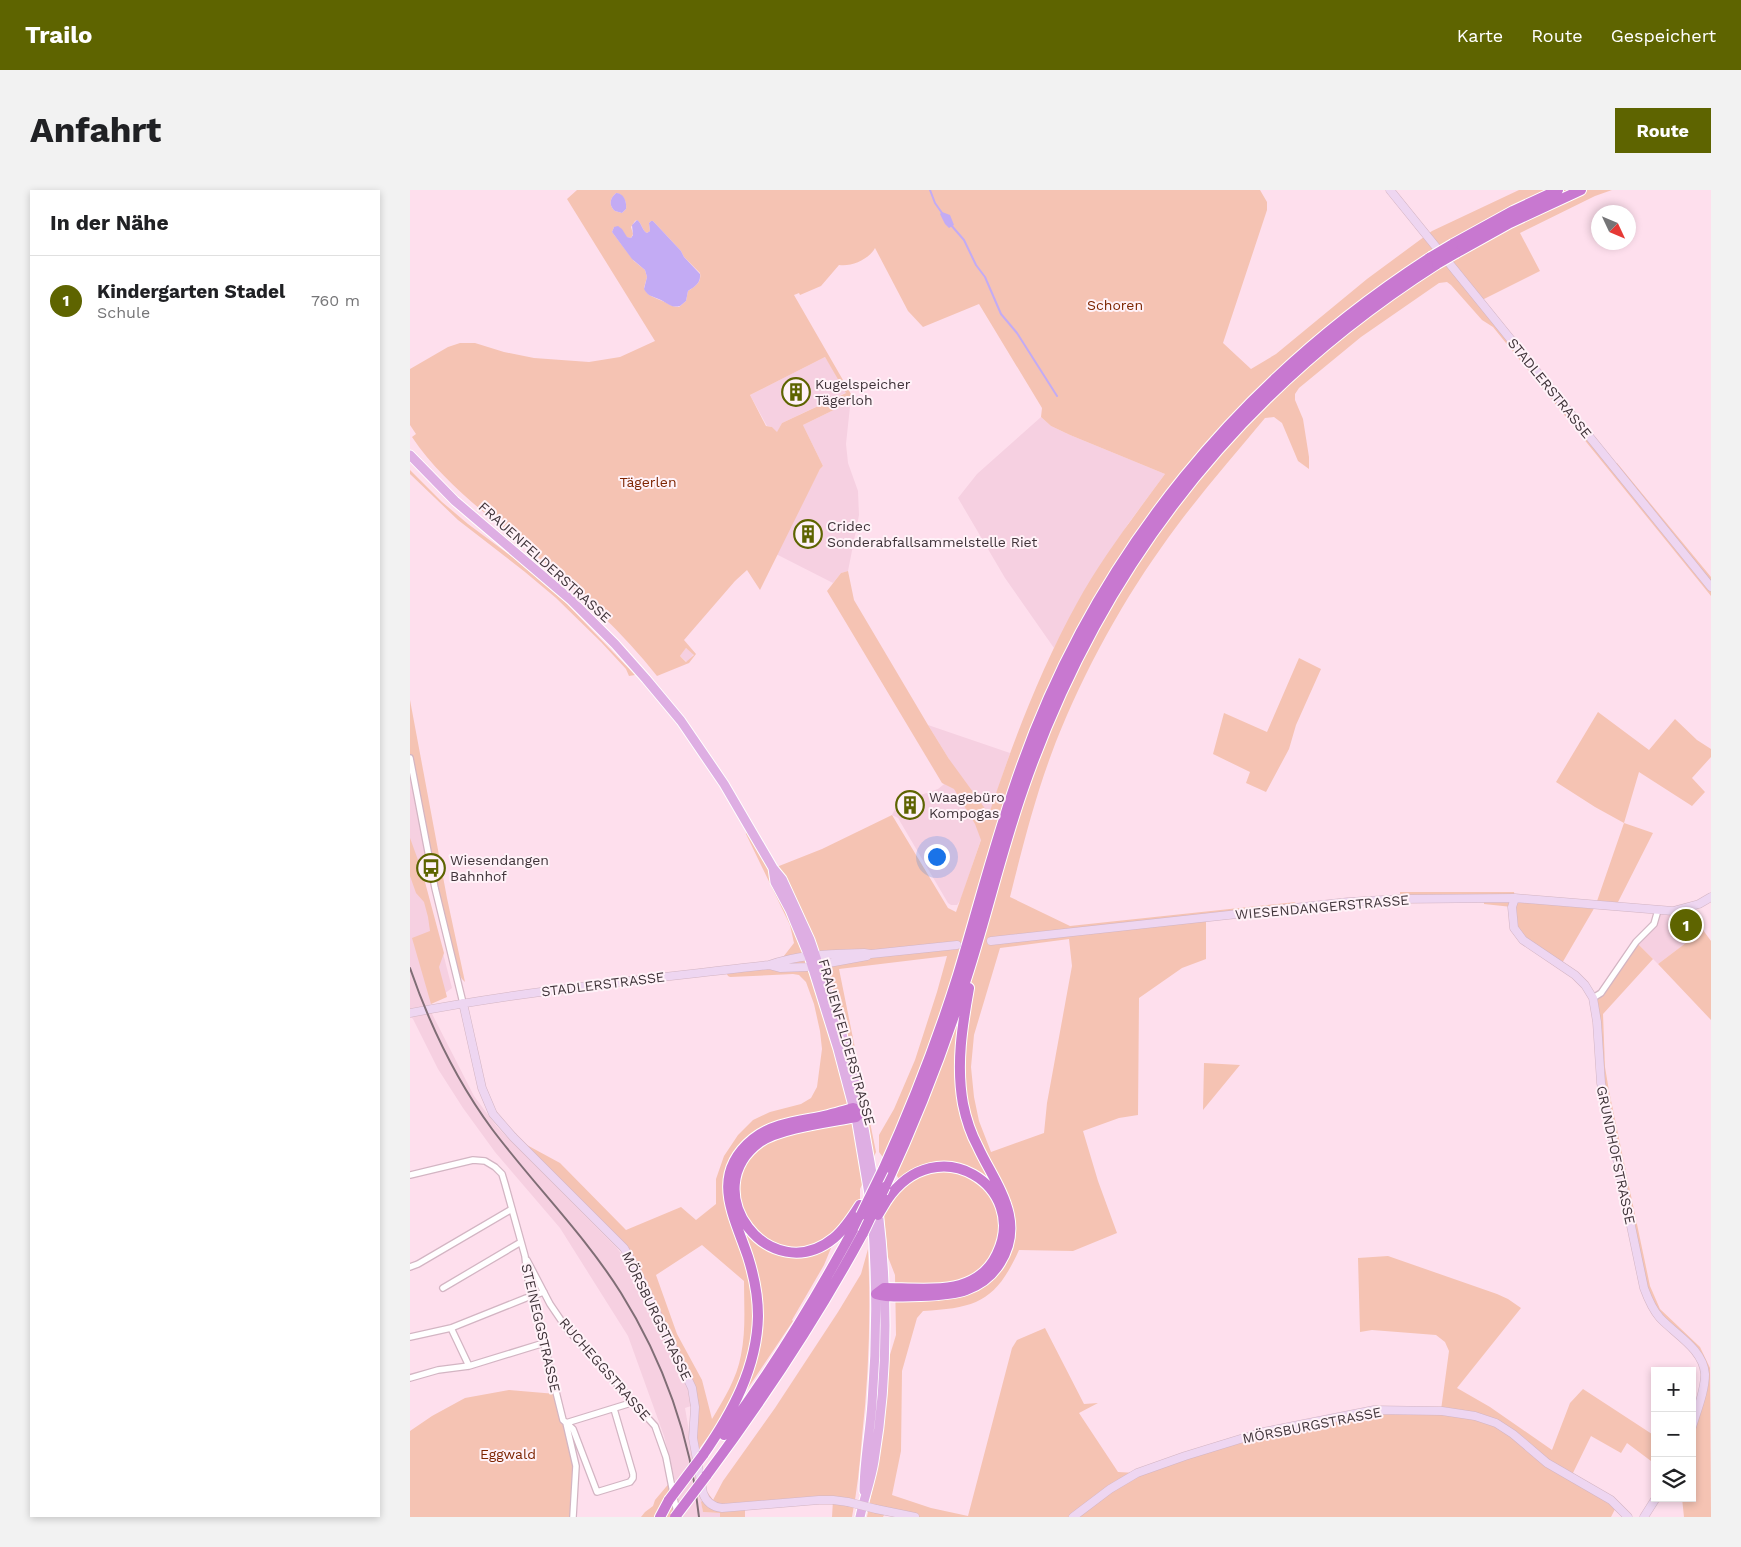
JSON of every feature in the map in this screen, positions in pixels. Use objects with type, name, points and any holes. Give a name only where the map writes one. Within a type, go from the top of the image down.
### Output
[{"type":"highway","points":[[661,1517],[669,1503],[764,1378],[800,1322],[826,1280],[883,1170],[923,1077],[947,1007],[1005,816],[1028,748],[1056,681],[1098,601],[1132,546],[1168,496],[1202,454],[1245,407],[1289,364],[1330,329],[1373,296],[1434,261],[1513,211],[1558,190]]},
{"type":"highway","points":[[1454,248],[1581,190]]},
{"type":"highway","points":[[863,1238],[926,1095],[952,1024],[1022,792],[1051,714],[1098,618],[1146,541],[1178,498],[1249,416],[1281,384],[1350,325],[1434,261]]},
{"type":"highway","points":[[882,1293],[951,1294],[972,1288],[985,1280],[998,1267],[1009,1241],[1010,1223],[1007,1204],[971,1132],[961,1088],[960,1045],[975,950]]},
{"type":"highway","points":[[857,1112],[788,1131],[764,1140],[749,1152],[740,1166],[735,1192],[740,1216],[751,1232],[769,1246],[790,1252],[810,1250],[826,1244],[843,1230],[861,1210]]},
{"type":"highway","points":[[703,1458],[740,1392],[750,1365],[756,1334],[758,1309],[753,1274],[729,1203],[728,1184],[734,1164],[747,1145],[758,1135],[768,1130],[857,1112]]},
{"type":"highway","points":[[676,1517],[774,1381],[887,1200],[904,1180],[917,1172],[942,1166],[960,1169],[981,1180],[992,1192],[1002,1212],[1003,1230],[1001,1244],[994,1260],[972,1280],[958,1285],[882,1293]]},
{"type":"main road","name":"FRAUENFELDERSTRASSE","points":[[410,455],[455,500],[571,600],[615,644],[681,721],[724,784],[773,868],[775,882],[812,956],[851,1064],[857,1112],[876,1195],[882,1293],[864,1479],[864,1500],[860,1517]]},
{"type":"street","name":"STADLERSTRASSE","points":[[1390,190],[1711,587]]},
{"type":"street","points":[[410,758],[432,875],[464,1003]]},
{"type":"street","name":"WIESENDANGERSTRASSE","points":[[991,941],[1348,902],[1400,899],[1515,898],[1658,910],[1680,910],[1699,904],[1711,897]]},
{"type":"street","name":"GRUNDHOFSTRASSE","points":[[1515,898],[1512,907],[1514,928],[1523,940],[1576,975],[1585,984],[1593,998],[1597,1022],[1601,1083],[1644,1288],[1650,1305],[1656,1313],[1695,1351],[1703,1364],[1704,1385],[1696,1413]]},
{"type":"street","points":[[1593,998],[1601,993],[1636,942],[1654,924],[1658,910]]},
{"type":"street","points":[[769,965],[780,961],[812,956],[871,954],[957,945]]},
{"type":"street","points":[[769,965],[780,968],[816,966],[864,958],[871,954]]},
{"type":"street","name":"STADLERSTRASSE","points":[[410,1013],[464,1003],[599,984],[769,965]]},
{"type":"street","name":"MÖRSBURGSTRASSE","points":[[464,1003],[479,1079],[493,1114],[513,1137],[624,1248],[634,1265],[692,1388],[695,1407],[693,1438],[706,1500],[712,1505],[722,1508],[824,1499],[848,1502],[915,1517]]},
{"type":"street","name":"STEINEGGSTRASSE","points":[[410,1175],[473,1160],[485,1161],[499,1170],[504,1180],[525,1256],[532,1296],[576,1466],[573,1517]]},
{"type":"street","points":[[410,1267],[512,1209]]},
{"type":"street","points":[[443,1288],[521,1242]]},
{"type":"street","name":"RUCHEGGSTRASSE","points":[[525,1256],[558,1317],[573,1337],[652,1422],[660,1438],[670,1473],[676,1517]]},
{"type":"street","points":[[410,1337],[451,1328],[544,1292]]},
{"type":"street","points":[[451,1328],[468,1366]]},
{"type":"street","points":[[410,1378],[438,1370],[468,1366],[544,1343]]},
{"type":"street","points":[[566,1423],[634,1402]]},
{"type":"street","points":[[566,1423],[573,1429],[597,1492],[630,1482],[633,1474],[614,1408]]},
{"type":"street","name":"MÖRSBURGSTRASSE","points":[[1073,1517],[1110,1489],[1137,1473],[1223,1443],[1263,1432],[1374,1410],[1442,1410],[1476,1416],[1496,1422],[1547,1463],[1611,1500],[1628,1517]]},
{"type":"street","points":[[1644,1517],[1653,1502]]},
{"type":"shaded area","points":[[616,193],[623,196],[626,204],[626,209],[622,213],[615,211],[611,205],[611,200]]},
{"type":"shaded area","points":[[942,212],[950,215],[954,225],[949,228],[945,224],[940,214]]},
{"type":"shaded area","points":[[637,220],[647,233],[650,231],[649,223],[653,221],[700,274],[698,283],[688,291],[686,301],[680,306],[672,306],[647,294],[644,289],[647,277],[645,270],[632,259],[612,232],[614,227],[618,226],[627,237],[631,238],[633,235],[632,225]]},
{"type":"shaded area","points":[[825,357],[847,392],[782,423],[777,433],[772,427],[767,426],[750,395]]},
{"type":"shaded area","points":[[851,397],[846,444],[848,463],[858,491],[859,515],[848,571],[841,573],[833,583],[776,554],[823,466],[803,425],[846,404]]},
{"type":"shaded area","points":[[1041,417],[1051,426],[1070,435],[1165,474],[1128,524],[1078,602],[1054,648],[1005,578],[958,498],[977,474]]},
{"type":"shaded area","points":[[686,648],[694,654],[687,662],[680,656]]},
{"type":"shaded area","points":[[928,725],[1010,753],[961,899],[957,905],[948,903],[898,818],[892,815],[896,807],[912,798],[938,789],[948,781],[949,759]]},
{"type":"shaded area","points":[[410,758],[431,868],[422,872],[452,988],[428,1006],[474,1096],[497,1127],[616,1247],[631,1266],[682,1371],[690,1394],[691,1406],[685,1408],[703,1512],[720,1513],[720,1517],[682,1517],[664,1436],[628,1336],[560,1228],[495,1152],[463,1108],[438,1069],[410,1016]]},
{"type":"shaded area","points":[[1688,908],[1703,930],[1658,964],[1636,942],[1654,924],[1658,910]]},
{"type":"green space","points":[[577,190],[1260,190],[1267,202],[1267,210],[1223,343],[1251,369],[1276,354],[1367,279],[1432,231],[1519,190],[1612,190],[1595,196],[1520,233],[1540,271],[1480,301],[1613,466],[1617,463],[1711,577],[1711,596],[1493,327],[1482,320],[1447,282],[1439,283],[1361,337],[1299,388],[1295,394],[1295,400],[1303,419],[1309,469],[1298,461],[1282,423],[1274,417],[1265,418],[1173,531],[1114,621],[1061,728],[1034,807],[1010,897],[1070,926],[1296,902],[1285,908],[1206,918],[1206,959],[1182,968],[1139,998],[1138,1115],[1119,1118],[1083,1131],[1098,1181],[1117,1233],[1073,1251],[1019,1250],[1002,1281],[983,1298],[971,1304],[958,1307],[923,1311],[917,1318],[902,1371],[901,1451],[892,1495],[931,1508],[968,1516],[1012,1348],[1017,1340],[1045,1328],[1084,1404],[1098,1403],[1079,1413],[1118,1472],[1137,1473],[1223,1443],[1263,1432],[1374,1410],[1441,1410],[1449,1351],[1445,1342],[1436,1335],[1372,1330],[1360,1332],[1358,1258],[1388,1256],[1497,1294],[1521,1308],[1457,1388],[1490,1407],[1552,1450],[1570,1403],[1583,1389],[1651,1433],[1651,1461],[1627,1443],[1621,1453],[1591,1436],[1571,1477],[1601,1493],[1617,1505],[1611,1517],[915,1517],[886,1511],[883,1517],[867,1517],[884,1426],[889,1358],[896,1335],[895,1275],[888,1257],[883,1207],[900,1180],[879,1152],[879,1135],[894,1109],[915,1060],[947,956],[839,969],[876,1152],[860,1189],[860,1205],[843,1230],[827,1244],[831,1248],[824,1265],[793,1321],[744,1394],[740,1392],[755,1342],[757,1310],[753,1310],[752,1348],[747,1366],[731,1402],[699,1449],[695,1428],[698,1411],[697,1397],[692,1379],[624,1248],[627,1246],[525,1144],[560,1163],[626,1230],[681,1207],[696,1220],[716,1204],[716,1179],[724,1156],[738,1135],[753,1120],[770,1112],[801,1104],[811,1098],[817,1087],[822,1049],[814,1004],[806,982],[799,975],[730,977],[725,970],[780,961],[794,943],[790,925],[746,834],[745,818],[774,868],[822,849],[892,815],[948,908],[956,912],[981,840],[975,824],[954,789],[942,783],[827,591],[841,573],[848,571],[854,600],[949,759],[989,814],[1028,707],[1064,628],[1097,570],[1165,474],[1070,435],[1051,426],[1041,417],[1042,408],[979,304],[923,327],[908,311],[875,248],[869,256],[860,261],[849,265],[839,265],[821,286],[800,295],[799,293],[794,295],[851,394],[846,404],[803,425],[823,466],[760,590],[747,570],[735,581],[684,640],[696,654],[689,663],[657,676],[616,629],[586,600],[488,516],[439,471],[412,437],[416,434],[410,425],[410,369],[448,347],[460,343],[475,343],[504,352],[534,358],[589,362],[620,357],[655,341],[567,199]],"holes":[[[616,193],[621,195],[626,204],[626,209],[622,213],[615,211],[612,207],[611,200]],[[637,220],[647,233],[650,231],[649,223],[653,221],[700,273],[699,282],[688,291],[686,301],[679,307],[652,297],[645,291],[647,277],[645,270],[634,261],[612,232],[614,227],[619,227],[626,237],[631,238],[633,234],[631,227]],[[825,357],[846,393],[782,423],[777,432],[772,427],[766,426],[750,395]],[[686,648],[694,655],[686,662],[680,656]],[[1069,939],[1072,966],[1047,1103],[1044,1133],[991,1152],[979,1121],[971,1067],[974,1035],[1000,948]],[[702,1245],[744,1281],[743,1346],[739,1364],[730,1388],[712,1419],[702,1380],[677,1334],[656,1275]]]},
{"type":"green space","points":[[410,470],[442,502],[515,559],[567,604],[635,675],[629,676],[626,669],[601,642],[556,598],[458,520],[410,474]]},
{"type":"green space","points":[[1299,658],[1321,669],[1296,725],[1289,749],[1266,792],[1246,783],[1250,772],[1213,754],[1224,713],[1267,732]]},
{"type":"green space","points":[[410,700],[447,898],[465,982],[454,965],[410,758]]},
{"type":"green space","points":[[1598,712],[1649,750],[1675,719],[1697,740],[1711,749],[1711,757],[1692,778],[1705,792],[1692,806],[1639,772],[1624,823],[1556,782]]},
{"type":"green space","points":[[1624,823],[1653,833],[1616,906],[1596,905],[1561,965],[1514,928],[1512,907],[1484,904],[1484,899],[1400,899],[1400,892],[1514,892],[1515,898],[1596,904]]},
{"type":"green space","points":[[410,838],[422,871],[444,953],[439,967],[447,997],[431,1004],[412,938],[430,931],[424,902],[416,893],[410,876]]},
{"type":"green space","points":[[1703,930],[1711,941],[1711,1020],[1658,964]]},
{"type":"green space","points":[[1636,942],[1653,959],[1603,1014],[1605,1067],[1650,1286],[1660,1309],[1700,1347],[1710,1368],[1711,1517],[1684,1517],[1682,1502],[1696,1502],[1696,1412],[1703,1385],[1703,1364],[1651,1305],[1609,1125],[1593,998],[1601,993]]},
{"type":"green space","points":[[1204,1063],[1240,1065],[1203,1110]]},
{"type":"green space","points":[[868,1249],[868,1366],[859,1467],[852,1517],[832,1517],[833,1500],[745,1506],[745,1517],[720,1517],[720,1513],[703,1512],[701,1502],[708,1493],[713,1500],[723,1481],[775,1408],[838,1312],[861,1274]]},
{"type":"green space","name":"Eggwald","points":[[509,1390],[556,1394],[576,1466],[573,1517],[410,1517],[410,1431],[432,1416],[465,1398]]},
{"type":"green space","points":[[671,1481],[678,1517],[641,1517],[653,1506],[655,1500]]},
{"type":"waterway","points":[[930,190],[935,203],[942,213]]},
{"type":"waterway","points":[[951,225],[964,240],[976,265],[985,277],[1001,314],[1017,333],[1057,396]]},
{"type":"railway","points":[[410,968],[435,1032],[479,1110],[508,1150],[607,1271],[650,1345],[673,1400],[682,1429],[695,1487],[699,1517]]},
{"type":"place","name":"Kugelspeicher Tägerloh","points":[[796,392]]},
{"type":"place","name":"Cridec Sonderabfallsammelstelle Riet","points":[[808,534]]},
{"type":"place","name":"Waagebüro Kompogas","points":[[910,805]]},
{"type":"place","name":"Wiesendangen Bahnhof","points":[[431,868]]},
{"type":"place","name":"Kindergarten Stadel","points":[[1686,925]]},
{"type":"park label","name":"Schoren","points":[[1115,305]]},
{"type":"park label","name":"Tägerlen","points":[[648,482]]}]
